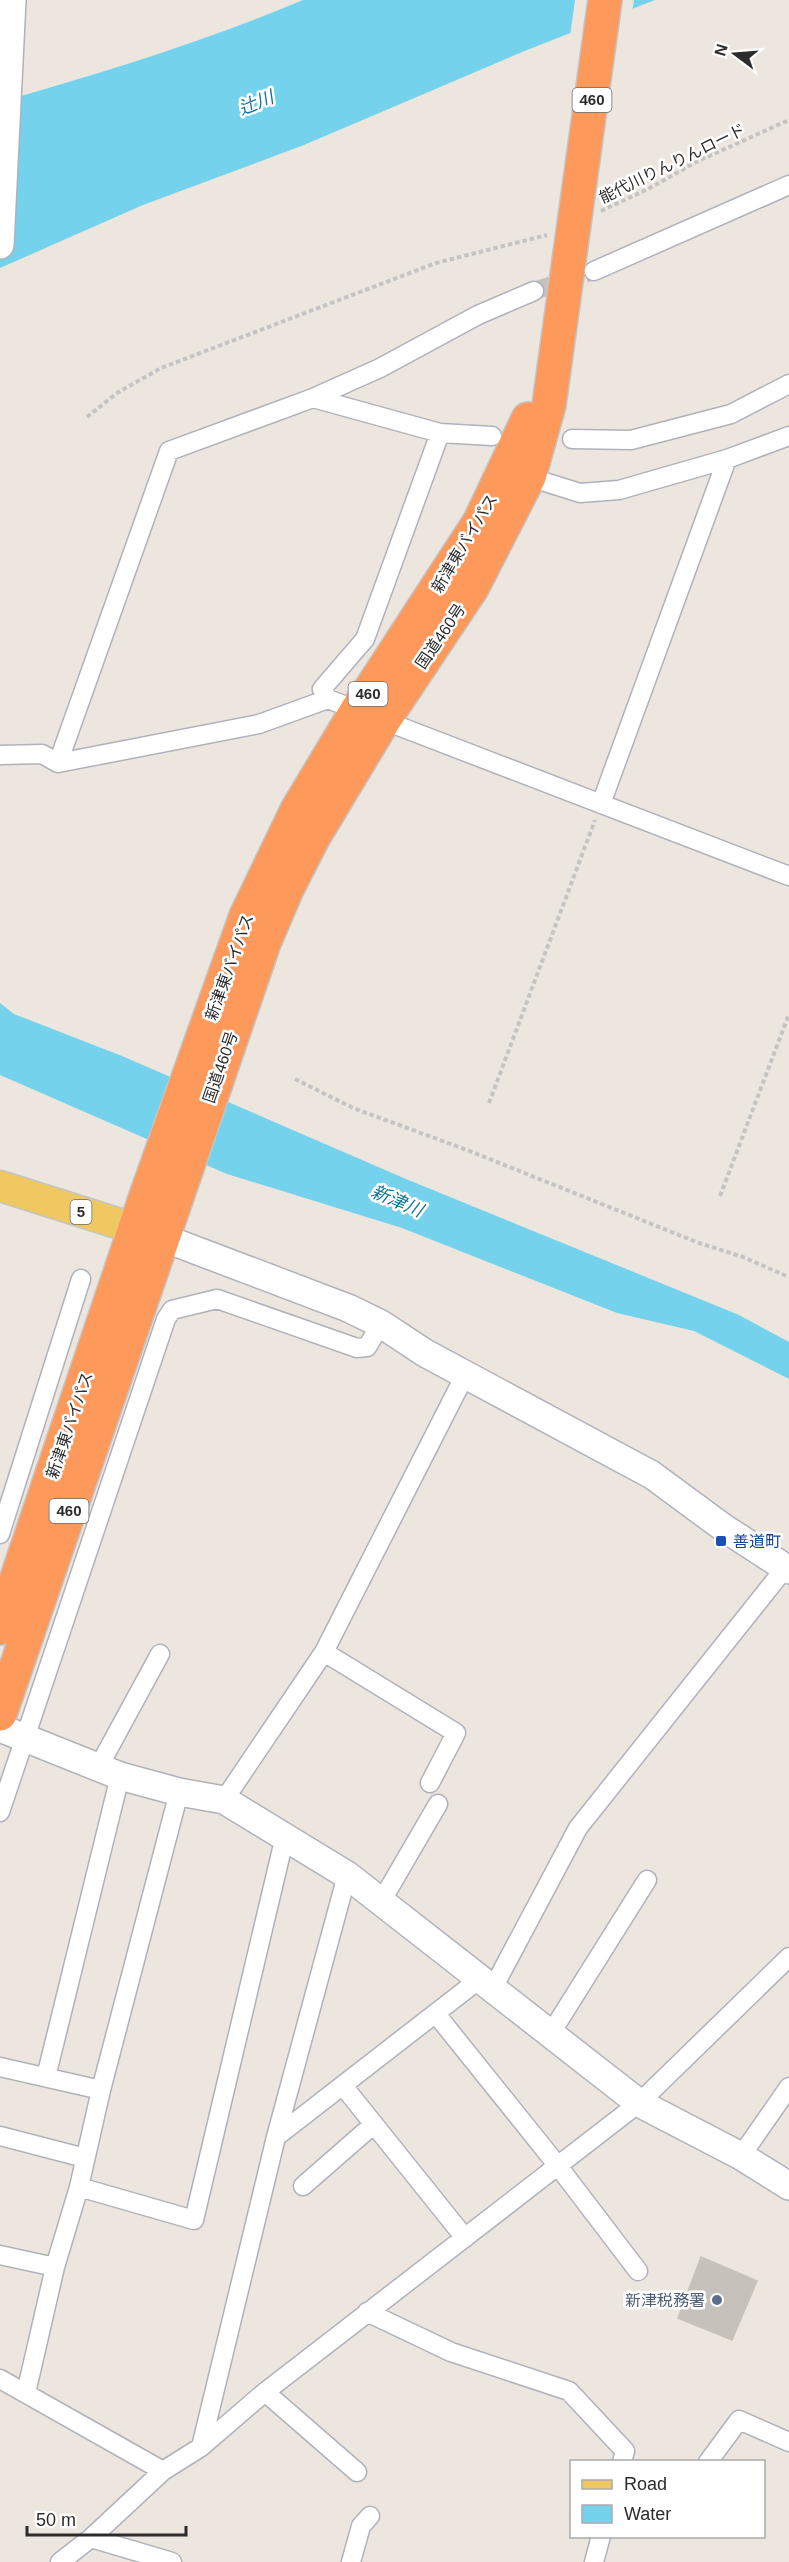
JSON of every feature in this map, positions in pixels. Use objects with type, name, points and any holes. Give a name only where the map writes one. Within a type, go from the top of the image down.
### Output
[{"type":"highway","name":"国道460号","points":[[148,1233],[212,1051],[313,838],[356,710],[472,588],[529,477],[549,405],[556,350],[584,212],[605,0]]},
{"type":"highway","name":"新津東バイパス","points":[[356,710],[480,521],[509,462],[556,350]]},
{"type":"highway","name":"新津東バイパス","points":[[0,1714],[148,1233]]},
{"type":"highway","name":"新津東バイパス","points":[[0,1628],[125,1304]]},
{"type":"main road","name":"5","points":[[0,1186],[148,1233]]},
{"type":"street","points":[[0,245],[12,0]]},
{"type":"street","points":[[594,271],[789,186]]},
{"type":"street","points":[[58,763],[169,451],[313,398],[380,368],[478,315],[534,291]]},
{"type":"street","points":[[572,439],[631,440],[731,414],[789,384]]},
{"type":"street","points":[[313,398],[440,433],[492,436]]},
{"type":"street","points":[[440,433],[365,639],[322,689],[356,710],[789,876]]},
{"type":"street","points":[[529,477],[580,492],[619,490],[727,459],[789,436]]},
{"type":"street","points":[[601,804],[727,459]]},
{"type":"street","points":[[0,755],[42,754],[58,763],[259,724],[356,710]]},
{"type":"street","points":[[148,1233],[348,1308],[381,1324],[425,1353],[652,1475],[724,1528],[787,1569],[578,1828],[487,1983],[436,2014],[276,2137]]},
{"type":"street","points":[[0,1534],[81,1279]]},
{"type":"street","points":[[0,1812],[12,1733],[166,1319],[172,1310],[217,1299],[357,1348],[367,1347],[381,1324]]},
{"type":"street","points":[[224,1800],[324,1652],[465,1375]]},
{"type":"street","points":[[324,1652],[456,1733],[430,1783]]},
{"type":"street","points":[[46,2077],[109,1772],[160,1654]]},
{"type":"street","points":[[12,1733],[109,1772],[180,1792],[224,1800],[347,1875],[639,2103],[741,2156],[789,2186]]},
{"type":"street","points":[[26,2393],[55,2267],[79,2187],[101,2090],[180,1792]]},
{"type":"street","points":[[381,1902],[438,1804]]},
{"type":"street","points":[[79,2187],[194,2220],[285,1836]]},
{"type":"street","points":[[201,2447],[276,2137],[347,1875]]},
{"type":"street","points":[[550,2033],[647,1880]]},
{"type":"street","points":[[60,2562],[91,2538],[163,2471],[201,2447],[265,2392],[639,2103],[789,1957]]},
{"type":"street","points":[[436,2014],[558,2166],[638,2271]]},
{"type":"street","points":[[0,2067],[101,2090]]},
{"type":"street","points":[[344,2086],[465,2238]]},
{"type":"street","points":[[741,2156],[789,2087]]},
{"type":"street","points":[[303,2186],[374,2124]]},
{"type":"street","points":[[0,2136],[85,2158]]},
{"type":"street","points":[[0,2255],[55,2267]]},
{"type":"street","points":[[367,2312],[450,2352],[569,2391],[625,2451],[623,2460]]},
{"type":"street","points":[[1,2380],[163,2471]]},
{"type":"street","points":[[265,2392],[357,2472]]},
{"type":"street","points":[[709,2460],[739,2420],[789,2442]]},
{"type":"street","points":[[351,2562],[361,2526],[370,2516]]},
{"type":"street","points":[[91,2538],[172,2562]]},
{"type":"street","points":[[594,2562],[601,2538]]},
{"type":"path","name":"能代川りんりんロード","points":[[87,417],[117,393],[160,368],[436,263],[545,235],[584,212],[629,199],[698,161],[789,120]]},
{"type":"path","points":[[489,1103],[601,804]]},
{"type":"path","points":[[720,1196],[789,1014]]},
{"type":"path","points":[[296,1079],[353,1108],[467,1150],[789,1277]]},
{"type":"water","name":"辻川","points":[[303,0],[655,0],[527,50],[304,145],[143,205],[0,268],[0,102],[153,56]]},
{"type":"water","name":"新津川","points":[[0,1003],[14,1014],[122,1056],[406,1179],[739,1315],[789,1342],[789,1379],[694,1331],[617,1313],[402,1228],[227,1174],[0,1075]]},
{"type":"pier","points":[[575,0],[634,0],[632,12],[570,36]]},
{"type":"building","name":"新津税務署","points":[[701,2257],[757,2281],[732,2340],[678,2318]]},
{"type":"tunnel","points":[[534,291],[594,271]]},
{"type":"place","name":"善道町","points":[[721,1541]]},
{"type":"place","name":"新津税務署","points":[[717,2300]]}]
